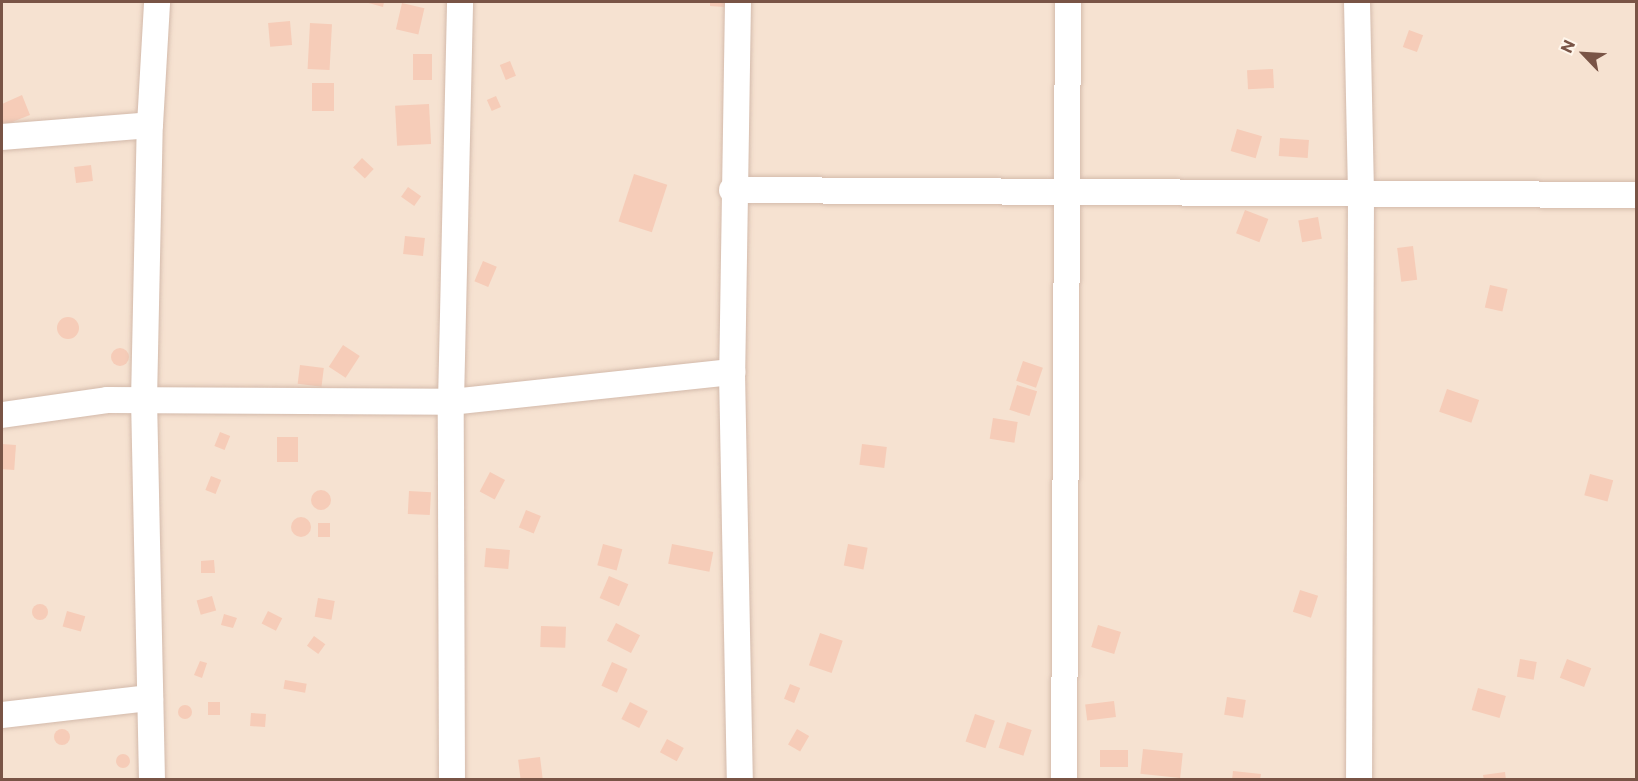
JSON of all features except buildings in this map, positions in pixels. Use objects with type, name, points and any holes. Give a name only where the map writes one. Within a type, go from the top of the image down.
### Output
[{"type":"street","points":[[152,780],[144,401],[150,125],[157,2]]},
{"type":"street","points":[[452,780],[451,402],[460,2]]},
{"type":"street","points":[[738,2],[732,190],[732,372],[740,780]]},
{"type":"street","points":[[1065,780],[1070,194],[1068,2]]},
{"type":"street","points":[[1357,2],[1361,190],[1359,780]]},
{"type":"street","points":[[2,137],[150,125]]},
{"type":"street","points":[[732,190],[1070,194],[1361,190],[1636,195]]},
{"type":"street","points":[[2,415],[107,400],[451,402],[732,372]]},
{"type":"street","points":[[2,715],[150,698]]},
{"type":"shaded area","points":[[2,2],[1636,2],[1636,779],[2,779]]}]
